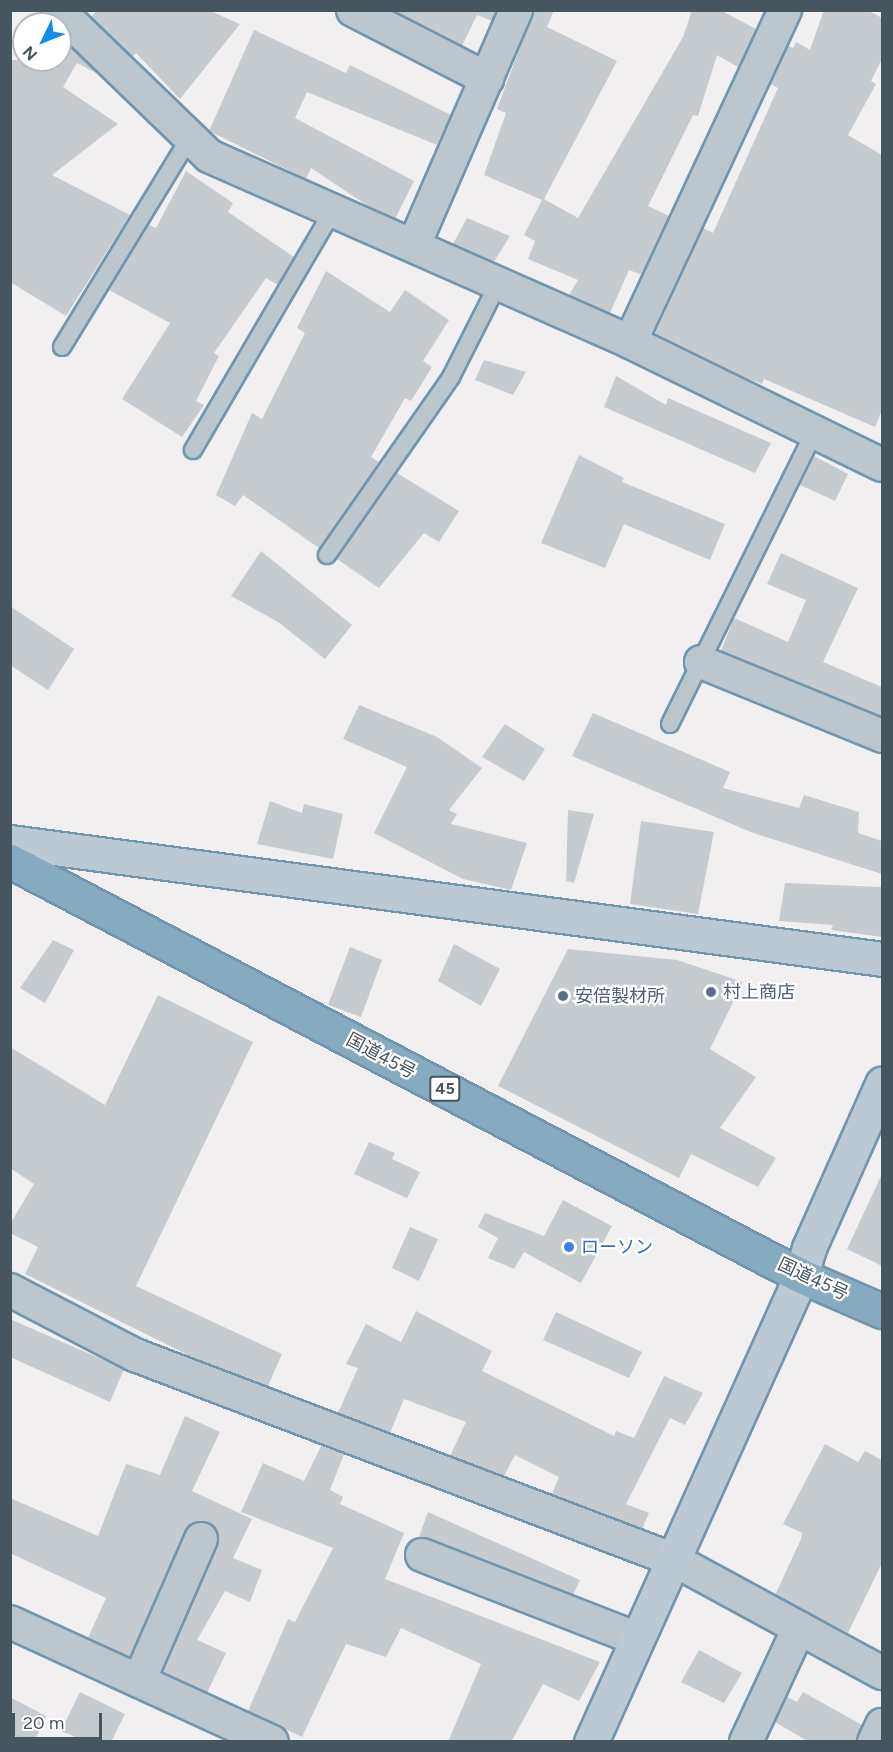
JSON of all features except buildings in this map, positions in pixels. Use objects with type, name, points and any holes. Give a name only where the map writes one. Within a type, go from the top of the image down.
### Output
[{"type":"highway","name":"国道45号","points":[[10,861],[801,1276],[882,1311]]},
{"type":"street","points":[[58,10],[209,156],[334,209],[630,342],[814,433],[881,460]]},
{"type":"street","points":[[353,10],[487,79]]},
{"type":"street","points":[[414,245],[516,10]]},
{"type":"street","points":[[630,342],[785,10]]},
{"type":"street","points":[[700,662],[882,736]]},
{"type":"street","points":[[10,842],[882,958]]},
{"type":"street","points":[[591,1742],[801,1276],[809,1248],[882,1084]]},
{"type":"street","points":[[10,1290],[135,1355],[674,1560],[882,1673]]},
{"type":"street","points":[[139,1681],[201,1539]]},
{"type":"street","points":[[422,1555],[638,1639]]},
{"type":"street","points":[[746,1742],[799,1628]]},
{"type":"street","points":[[13,1630],[139,1681],[272,1742]]},
{"type":"street","points":[[874,1742],[882,1725]]},
{"type":"lane","points":[[63,347],[190,137]]},
{"type":"lane","points":[[193,450],[334,209]]},
{"type":"lane","points":[[327,555],[451,377],[498,284]]},
{"type":"lane","points":[[670,724],[814,433]]},
{"type":"place","name":"村上商店","points":[[711,992]]},
{"type":"place","name":"安倍製材所","points":[[563,996]]},
{"type":"place","name":"ローソン","points":[[569,1247]]}]
